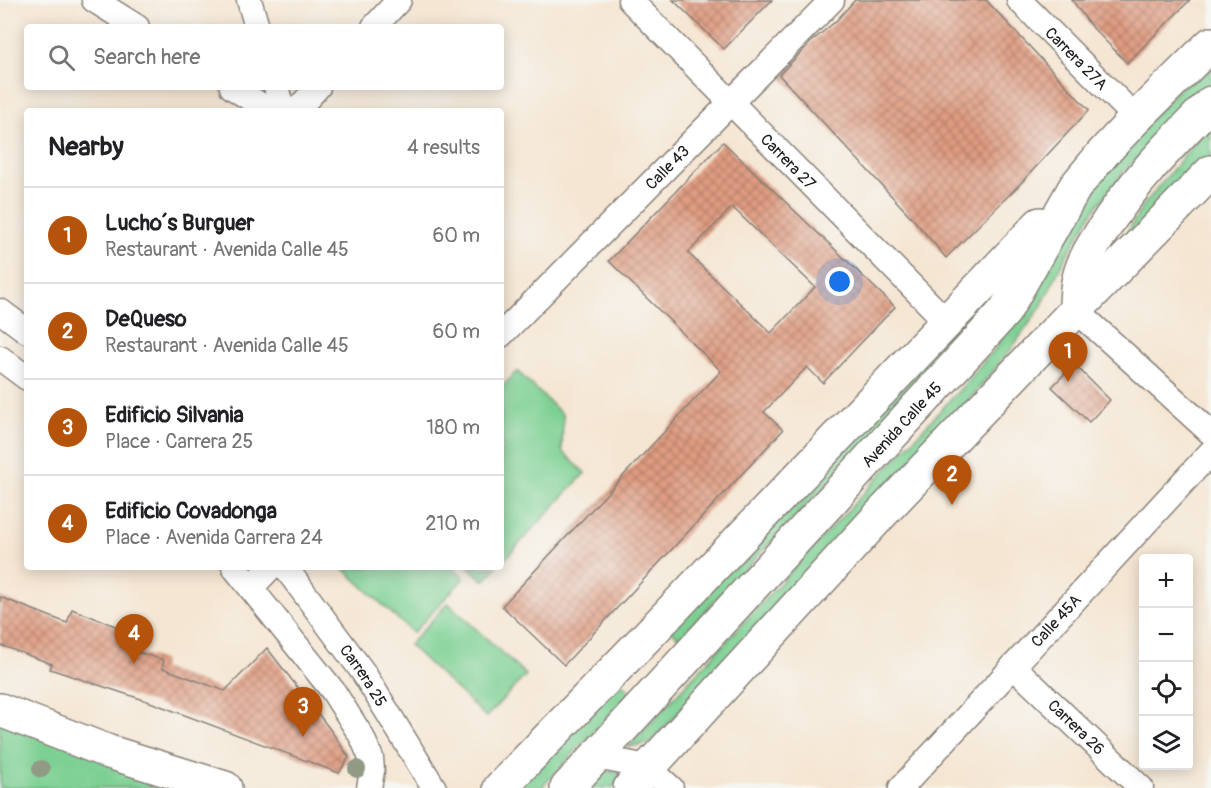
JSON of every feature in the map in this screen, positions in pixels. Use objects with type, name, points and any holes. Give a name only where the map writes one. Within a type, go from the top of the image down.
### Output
[{"type":"main road","name":"Avenida Calle 45","points":[[567,788],[1005,311],[1075,187],[1136,118],[1211,44]]},
{"type":"main road","points":[[1076,310],[1079,278],[1087,256],[1105,226],[1133,186],[1211,103]]},
{"type":"main road","points":[[650,781],[882,513],[1211,172]]},
{"type":"main road","points":[[500,788],[1075,187]]},
{"type":"main road","points":[[648,700],[656,627]]},
{"type":"main road","points":[[0,710],[109,752],[225,788]]},
{"type":"street","points":[[94,0],[132,24]]},
{"type":"street","points":[[249,0],[256,24]]},
{"type":"street","points":[[377,24],[399,0]]},
{"type":"street","name":"Carrera 27","points":[[630,0],[947,322]]},
{"type":"street","name":"Calle 43","points":[[504,332],[832,0]]},
{"type":"street","name":"Carrera 27A","points":[[1019,0],[1136,118]]},
{"type":"street","points":[[237,90],[265,108]]},
{"type":"street","points":[[277,90],[282,108]]},
{"type":"street","points":[[299,108],[315,90]]},
{"type":"street","points":[[1076,310],[1211,433]]},
{"type":"street","points":[[0,311],[24,329]]},
{"type":"street","points":[[0,358],[24,376]]},
{"type":"street","name":"Calle 45A","points":[[900,788],[1211,452]]},
{"type":"street","name":"Carrera 25","points":[[236,570],[333,691],[362,736],[371,758],[372,771],[369,788]]},
{"type":"street","points":[[251,588],[268,570]]},
{"type":"street","name":"Carrera 25","points":[[287,570],[363,672],[434,788]]},
{"type":"street","name":"Carrera 26","points":[[1013,666],[1142,788]]},
{"type":"street","points":[[596,756],[650,781]]},
{"type":"green space","points":[[1211,54],[1211,85],[1125,170],[1092,213],[1064,260],[1041,307],[1009,352],[974,394],[650,743],[628,747],[964,385],[996,347],[1025,300],[1080,195]]},
{"type":"green space","points":[[1211,123],[1211,159],[1114,256],[1142,207]]},
{"type":"green space","points":[[1004,274],[976,329],[679,638],[667,626]]},
{"type":"green space","points":[[517,371],[563,415],[562,451],[585,473],[504,560],[504,385]]},
{"type":"green space","points":[[345,570],[455,570],[464,578],[413,633]]},
{"type":"green space","points":[[471,570],[494,570],[484,581]]},
{"type":"green space","points":[[448,603],[526,675],[486,717],[409,645]]},
{"type":"green space","points":[[618,680],[631,692],[541,788],[516,788]]},
{"type":"green space","points":[[0,720],[190,788],[0,788]]},
{"type":"green space","points":[[600,770],[625,773],[612,788],[583,788]]},
{"type":"building","points":[[673,0],[772,0],[724,49]]},
{"type":"building","points":[[855,0],[986,0],[1089,110],[946,258],[913,219],[779,75]]},
{"type":"building","points":[[1072,0],[1190,0],[1127,63],[1090,25]]},
{"type":"building","points":[[723,142],[895,307],[823,383],[807,367],[764,412],[783,430],[564,665],[502,606],[721,371],[609,261]],"holes":[[[732,207],[815,287],[771,333],[688,253]]]},
{"type":"building","points":[[1074,364],[1110,400],[1089,422],[1052,387]]},
{"type":"building","points":[[0,597],[67,623],[72,609],[118,627],[117,632],[129,636],[124,648],[164,660],[162,668],[225,691],[267,648],[349,757],[339,773],[150,702],[50,669],[52,664],[0,645]]},
{"type":"place","name":"Lucho´s Burguer","points":[[1068,382]]},
{"type":"place","name":"DeQueso","points":[[952,505]]},
{"type":"place","name":"Edificio Covadonga","points":[[134,664]]},
{"type":"place","name":"Edificio Silvania","points":[[303,737]]}]
